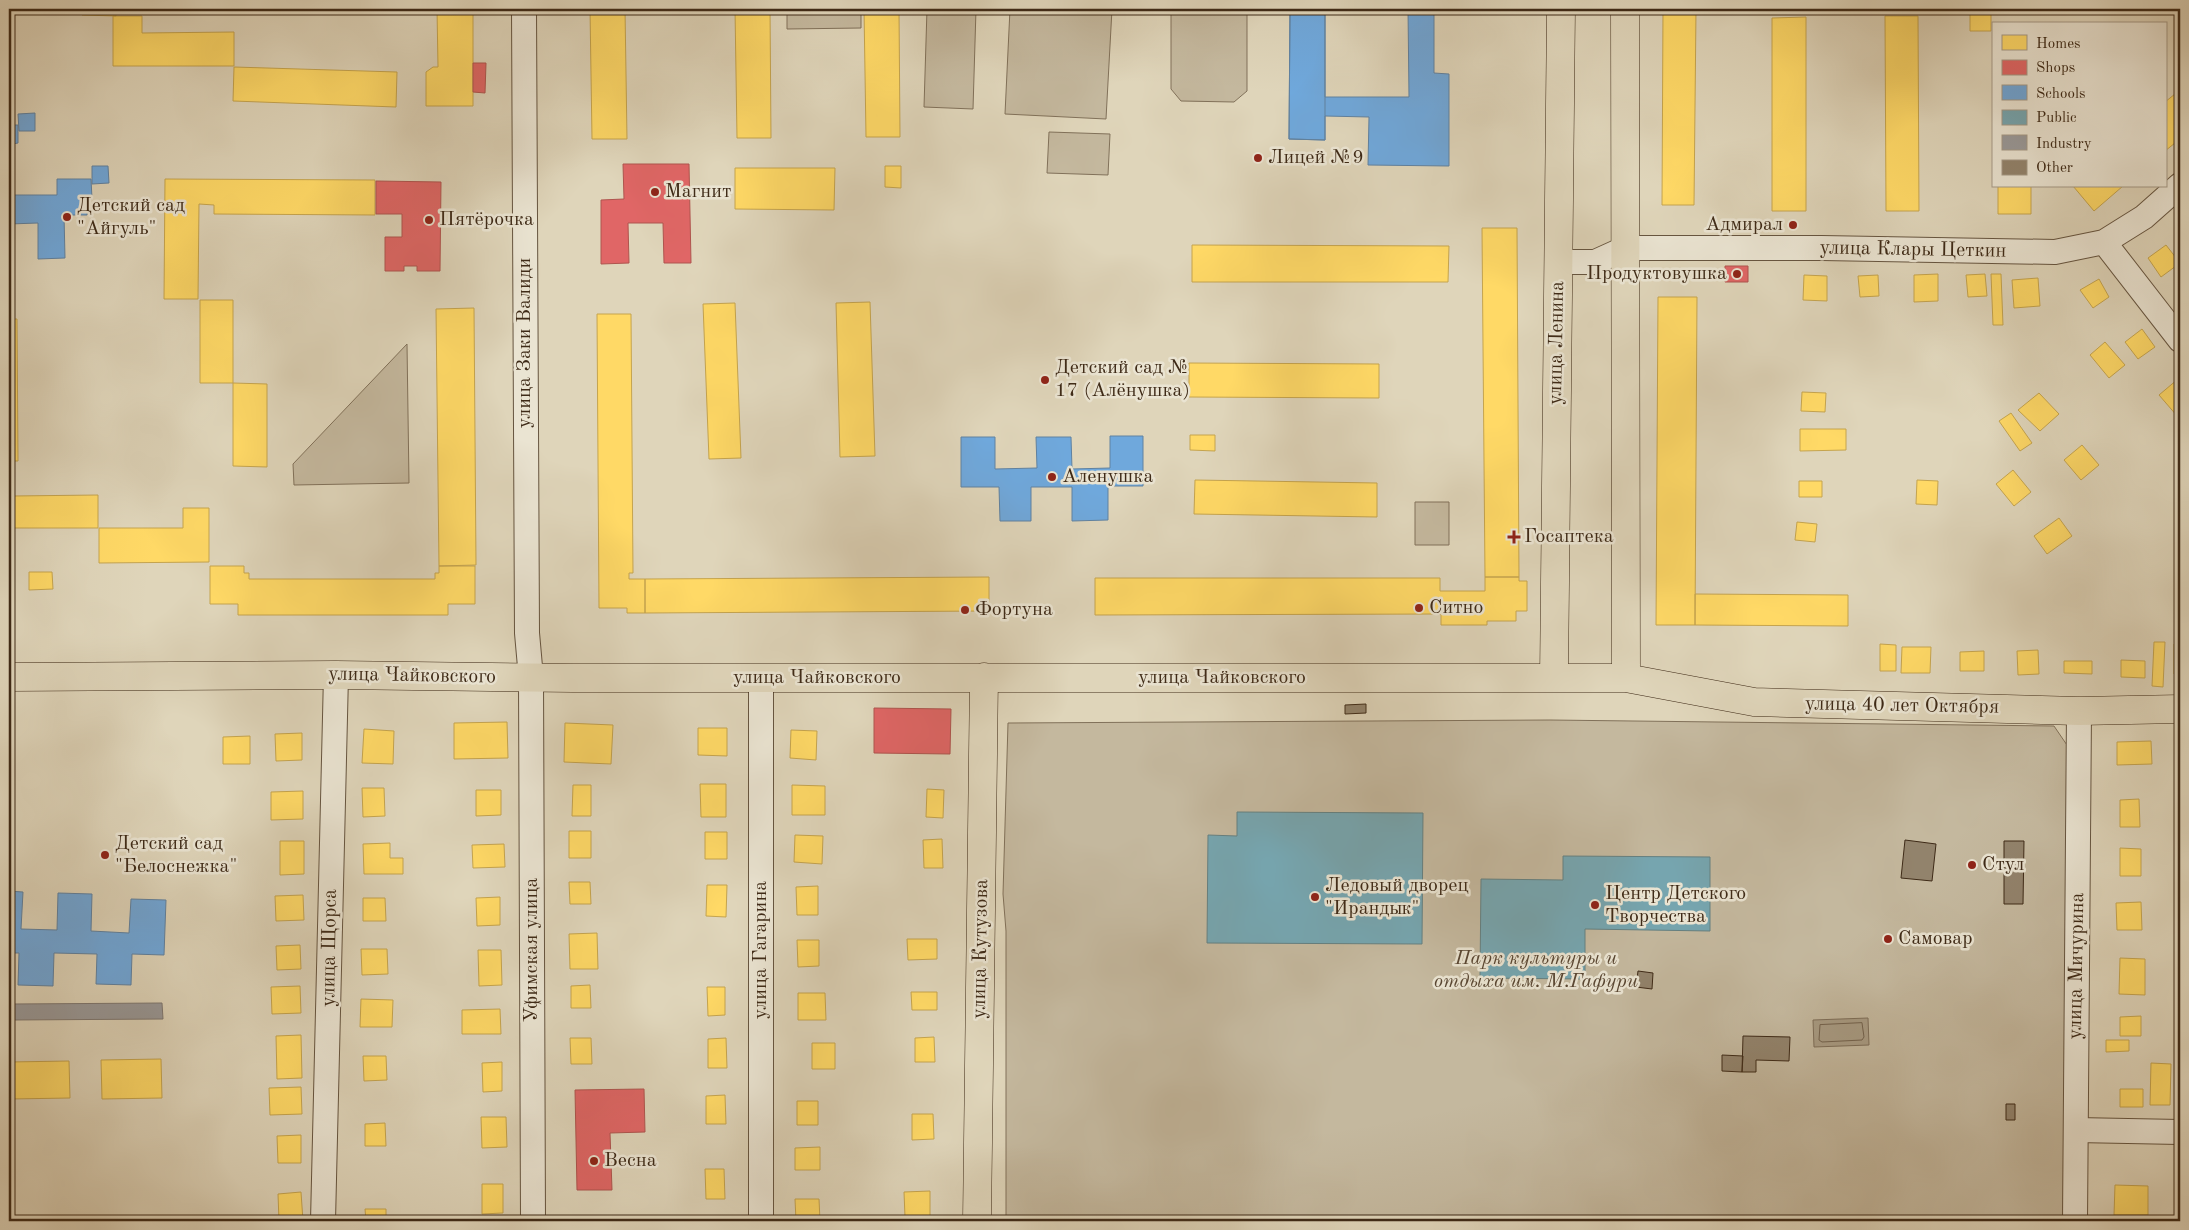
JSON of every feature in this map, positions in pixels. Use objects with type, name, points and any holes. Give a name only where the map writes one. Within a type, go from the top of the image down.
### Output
[{"type":"main road","name":"улица Ленина","points":[[1554,678],[1560,9]]},
{"type":"main road","points":[[1626,9],[1626,678]]},
{"type":"main road","name":"улица Чайковского","points":[[9,677],[336,675],[531,678],[1626,678]]},
{"type":"main road","name":"улица Кутузова","points":[[977,1221],[984,677]]},
{"type":"main road","name":"улица 40 лет Октября","points":[[1626,678],[1754,702],[2079,711],[2180,709]]},
{"type":"street","name":"улица Заки Валиди","points":[[524,9],[527,633],[531,678]]},
{"type":"street","name":"улица Клары Цеткин","points":[[1626,248],[1822,248],[2055,252],[2104,242],[2144,217],[2180,185]]},
{"type":"street","points":[[2104,242],[2180,340]]},
{"type":"street","points":[[1558,262],[1595,262],[1626,248]]},
{"type":"street","name":"улица Щорса","points":[[323,1221],[336,675]]},
{"type":"street","name":"Уфимская улица","points":[[531,678],[533,1221]]},
{"type":"street","name":"улица Гагарина","points":[[760,678],[761,1221]]},
{"type":"street","name":"улица Мичурина","points":[[2075,1221],[2079,711]]},
{"type":"street","points":[[2076,1130],[2180,1132]]},
{"type":"green space","points":[[787,9],[861,9],[861,28],[787,29]]},
{"type":"green space","points":[[927,9],[976,9],[973,109],[924,107]]},
{"type":"green space","points":[[1010,9],[1112,9],[1106,119],[1005,114]]},
{"type":"green space","points":[[1171,9],[1247,9],[1247,91],[1234,102],[1181,101],[1171,89]]},
{"type":"green space","points":[[1049,132],[1110,134],[1108,175],[1047,173]]},
{"type":"green space","points":[[407,344],[409,483],[294,485],[293,464]]},
{"type":"green space","points":[[1415,502],[1449,502],[1449,545],[1415,545]]},
{"type":"green space","name":"Парк культуры и отдыха им. М.Гафури","points":[[1550,720],[2054,726],[2069,748],[2066,1221],[1006,1221],[1006,931],[1003,894],[1008,723]]},
{"type":"water","points":[[1868,1018],[1869,1045],[1814,1047],[1813,1020]]},
{"type":"building: Homes","points":[[82,9],[116,9],[116,16],[82,15]]},
{"type":"building: Homes","points":[[437,9],[473,9],[473,106],[426,106],[426,72],[433,67],[438,67]]},
{"type":"building: Homes","points":[[590,9],[625,9],[627,139],[592,139]]},
{"type":"building: Homes","points":[[735,9],[770,9],[771,138],[737,138]]},
{"type":"building: Homes","points":[[864,9],[899,9],[900,137],[866,137]]},
{"type":"building: Homes","points":[[1663,10],[1696,10],[1694,205],[1662,205]]},
{"type":"building: Homes","points":[[1970,14],[1991,14],[1991,31],[1970,31]]},
{"type":"building: Homes","points":[[113,16],[142,16],[142,33],[234,32],[234,66],[113,66]]},
{"type":"building: Homes","points":[[1885,16],[1918,16],[1919,211],[1886,211]]},
{"type":"building: Homes","points":[[1806,17],[1806,211],[1772,211],[1772,18]]},
{"type":"building: Homes","points":[[234,67],[397,72],[396,107],[233,101]]},
{"type":"building: Homes","points":[[2180,90],[2180,139],[2166,150],[2166,101]]},
{"type":"building: Homes","points":[[885,166],[901,166],[901,188],[885,187]]},
{"type":"building: Homes","points":[[735,168],[835,168],[834,210],[735,209]]},
{"type":"building: Homes","points":[[165,179],[375,180],[375,215],[214,214],[214,205],[199,204],[198,299],[164,299]]},
{"type":"building: Homes","points":[[1998,188],[2031,188],[2031,214],[1998,214]]},
{"type":"building: Homes","points":[[2075,188],[2121,188],[2094,211]]},
{"type":"building: Homes","points":[[1482,228],[1517,228],[1519,577],[1485,577]]},
{"type":"building: Homes","points":[[1192,245],[1449,246],[1448,282],[1192,282]]},
{"type":"building: Homes","points":[[2166,245],[2180,263],[2161,277],[2148,258]]},
{"type":"building: Homes","points":[[1938,274],[1938,301],[1914,302],[1914,275]]},
{"type":"building: Homes","points":[[1985,274],[1987,296],[1968,297],[1966,275]]},
{"type":"building: Homes","points":[[1991,274],[2001,274],[2003,325],[1993,325]]},
{"type":"building: Homes","points":[[1804,275],[1827,276],[1827,301],[1803,300]]},
{"type":"building: Homes","points":[[1878,275],[1879,296],[1860,297],[1858,276]]},
{"type":"building: Homes","points":[[2038,278],[2040,306],[2014,308],[2012,280]]},
{"type":"building: Homes","points":[[2099,279],[2109,297],[2093,308],[2080,290]]},
{"type":"building: Homes","points":[[1658,297],[1697,297],[1695,625],[1656,625]]},
{"type":"building: Homes","points":[[200,300],[233,300],[233,383],[200,383]]},
{"type":"building: Homes","points":[[870,302],[875,456],[840,457],[836,303]]},
{"type":"building: Homes","points":[[735,303],[741,458],[709,459],[703,304]]},
{"type":"building: Homes","points":[[474,308],[476,565],[439,566],[436,309]]},
{"type":"building: Homes","points":[[597,314],[631,314],[633,573],[629,573],[629,579],[645,579],[645,613],[627,613],[627,608],[599,608]]},
{"type":"building: Homes","points":[[9,319],[17,319],[18,461],[9,461]]},
{"type":"building: Homes","points":[[2142,329],[2155,347],[2138,359],[2125,342]]},
{"type":"building: Homes","points":[[2105,342],[2125,365],[2109,378],[2090,355]]},
{"type":"building: Homes","points":[[1189,363],[1379,364],[1379,398],[1189,397]]},
{"type":"building: Homes","points":[[2178,379],[2180,382],[2180,415],[2178,417],[2159,395]]},
{"type":"building: Homes","points":[[233,383],[267,384],[267,467],[233,466]]},
{"type":"building: Homes","points":[[1802,392],[1826,393],[1825,412],[1801,411]]},
{"type":"building: Homes","points":[[2039,393],[2059,414],[2040,431],[2018,410]]},
{"type":"building: Homes","points":[[2011,413],[2032,443],[2020,451],[1999,421]]},
{"type":"building: Homes","points":[[1800,429],[1846,429],[1846,450],[1800,451]]},
{"type":"building: Homes","points":[[1190,435],[1215,435],[1215,451],[1190,450]]},
{"type":"building: Homes","points":[[2082,445],[2099,465],[2081,480],[2064,460]]},
{"type":"building: Homes","points":[[2013,470],[2031,492],[2014,506],[1996,484]]},
{"type":"building: Homes","points":[[9,476],[12,476],[13,496],[98,495],[98,528],[9,528]]},
{"type":"building: Homes","points":[[1195,480],[1377,483],[1377,517],[1194,514]]},
{"type":"building: Homes","points":[[1917,480],[1938,481],[1937,505],[1916,504]]},
{"type":"building: Homes","points":[[1799,481],[1822,481],[1822,497],[1799,497]]},
{"type":"building: Homes","points":[[183,508],[209,508],[209,562],[99,563],[99,528],[183,528]]},
{"type":"building: Homes","points":[[2059,518],[2072,536],[2047,554],[2034,536]]},
{"type":"building: Homes","points":[[1797,522],[1817,524],[1815,542],[1795,540]]},
{"type":"building: Homes","points":[[210,566],[244,566],[244,573],[249,573],[249,579],[435,579],[435,573],[439,573],[439,566],[475,566],[475,604],[448,604],[448,615],[238,615],[238,604],[210,604]]},
{"type":"building: Homes","points":[[29,572],[52,572],[53,589],[29,590]]},
{"type":"building: Homes","points":[[989,577],[989,611],[645,613],[645,579]]},
{"type":"building: Homes","points":[[1485,577],[1519,577],[1519,581],[1527,581],[1527,611],[1516,611],[1516,621],[1487,621],[1487,625],[1441,625],[1441,614],[1095,615],[1095,578],[1440,578],[1440,591],[1485,591]]},
{"type":"building: Homes","points":[[1695,594],[1848,595],[1848,626],[1695,625]]},
{"type":"building: Homes","points":[[2154,642],[2165,642],[2163,687],[2152,686]]},
{"type":"building: Homes","points":[[1880,644],[1896,645],[1896,671],[1880,671]]},
{"type":"building: Homes","points":[[2174,644],[2180,644],[2180,674],[2174,674]]},
{"type":"building: Homes","points":[[1902,647],[1931,647],[1930,673],[1901,673]]},
{"type":"building: Homes","points":[[2038,650],[2039,674],[2018,675],[2017,651]]},
{"type":"building: Homes","points":[[1984,651],[1984,671],[1960,671],[1960,652]]},
{"type":"building: Homes","points":[[2121,660],[2145,661],[2145,678],[2121,677]]},
{"type":"building: Homes","points":[[2064,661],[2092,661],[2092,674],[2064,673]]},
{"type":"building: Homes","points":[[507,722],[508,758],[454,759],[454,723]]},
{"type":"building: Homes","points":[[565,723],[613,725],[611,764],[564,762]]},
{"type":"building: Homes","points":[[698,728],[727,728],[727,756],[698,755]]},
{"type":"building: Homes","points":[[364,729],[394,731],[393,764],[362,763]]},
{"type":"building: Homes","points":[[791,730],[817,731],[816,760],[790,758]]},
{"type":"building: Homes","points":[[302,733],[302,760],[276,761],[275,734]]},
{"type":"building: Homes","points":[[250,736],[250,764],[223,764],[223,737]]},
{"type":"building: Homes","points":[[2151,741],[2152,764],[2117,765],[2117,742]]},
{"type":"building: Homes","points":[[700,784],[726,784],[726,817],[701,817]]},
{"type":"building: Homes","points":[[573,785],[591,785],[591,816],[572,816]]},
{"type":"building: Homes","points":[[792,785],[825,786],[825,815],[792,815]]},
{"type":"building: Homes","points":[[362,788],[384,788],[385,816],[363,817]]},
{"type":"building: Homes","points":[[927,789],[944,790],[943,818],[926,817]]},
{"type":"building: Homes","points":[[476,790],[501,790],[501,815],[476,816]]},
{"type":"building: Homes","points":[[303,791],[303,819],[271,820],[271,792]]},
{"type":"building: Homes","points":[[2139,799],[2140,827],[2120,827],[2120,800]]},
{"type":"building: Homes","points":[[569,831],[591,831],[591,858],[569,858]]},
{"type":"building: Homes","points":[[705,832],[727,832],[727,859],[705,859]]},
{"type":"building: Homes","points":[[795,835],[823,836],[822,864],[794,862]]},
{"type":"building: Homes","points":[[942,839],[943,868],[924,868],[923,840]]},
{"type":"building: Homes","points":[[280,841],[304,841],[304,874],[280,875]]},
{"type":"building: Homes","points":[[390,843],[390,858],[403,858],[403,874],[364,874],[363,844]]},
{"type":"building: Homes","points":[[504,844],[505,867],[473,868],[472,845]]},
{"type":"building: Homes","points":[[2120,848],[2141,849],[2141,876],[2120,876]]},
{"type":"building: Homes","points":[[569,882],[590,882],[591,904],[570,904]]},
{"type":"building: Homes","points":[[707,885],[727,885],[726,917],[706,916]]},
{"type":"building: Homes","points":[[818,886],[818,915],[797,915],[796,887]]},
{"type":"building: Homes","points":[[303,895],[304,920],[276,921],[275,896]]},
{"type":"building: Homes","points":[[500,897],[500,925],[477,926],[476,898]]},
{"type":"building: Homes","points":[[363,898],[385,898],[386,921],[363,921]]},
{"type":"building: Homes","points":[[2141,902],[2142,930],[2117,930],[2116,903]]},
{"type":"building: Homes","points":[[597,933],[598,969],[570,969],[569,934]]},
{"type":"building: Homes","points":[[907,939],[937,939],[937,959],[908,960]]},
{"type":"building: Homes","points":[[797,940],[819,940],[819,966],[798,967]]},
{"type":"building: Homes","points":[[300,945],[301,969],[277,970],[276,946]]},
{"type":"building: Homes","points":[[361,949],[387,949],[388,974],[362,975]]},
{"type":"building: Homes","points":[[478,950],[501,950],[502,985],[479,986]]},
{"type":"building: Homes","points":[[2120,958],[2145,959],[2145,995],[2119,994]]},
{"type":"building: Homes","points":[[590,985],[591,1008],[571,1008],[571,986]]},
{"type":"building: Homes","points":[[300,986],[301,1013],[272,1014],[271,987]]},
{"type":"building: Homes","points":[[707,987],[725,987],[725,1015],[708,1016]]},
{"type":"building: Homes","points":[[911,992],[937,992],[937,1010],[912,1010]]},
{"type":"building: Homes","points":[[798,993],[825,993],[826,1020],[798,1020]]},
{"type":"building: Homes","points":[[361,999],[393,1000],[392,1027],[360,1027]]},
{"type":"building: Homes","points":[[500,1009],[501,1034],[462,1034],[462,1010]]},
{"type":"building: Homes","points":[[2141,1016],[2141,1036],[2120,1036],[2120,1017]]},
{"type":"building: Homes","points":[[301,1035],[302,1078],[277,1079],[276,1036]]},
{"type":"building: Homes","points":[[934,1037],[935,1062],[915,1062],[915,1038]]},
{"type":"building: Homes","points":[[570,1038],[591,1038],[592,1064],[571,1064]]},
{"type":"building: Homes","points":[[726,1038],[727,1068],[708,1068],[708,1039]]},
{"type":"building: Homes","points":[[2106,1040],[2129,1040],[2129,1051],[2106,1052]]},
{"type":"building: Homes","points":[[812,1043],[835,1043],[835,1069],[812,1069]]},
{"type":"building: Homes","points":[[363,1056],[386,1056],[387,1080],[364,1081]]},
{"type":"building: Homes","points":[[161,1059],[162,1098],[102,1099],[101,1060]]},
{"type":"building: Homes","points":[[69,1061],[70,1098],[10,1099],[9,1062]]},
{"type":"building: Homes","points":[[502,1062],[502,1091],[483,1092],[482,1063]]},
{"type":"building: Homes","points":[[2151,1063],[2171,1064],[2170,1105],[2150,1105]]},
{"type":"building: Homes","points":[[301,1087],[302,1114],[270,1115],[269,1088]]},
{"type":"building: Homes","points":[[2120,1089],[2143,1089],[2143,1107],[2120,1107]]},
{"type":"building: Homes","points":[[725,1095],[726,1124],[706,1124],[706,1096]]},
{"type":"building: Homes","points":[[797,1101],[818,1101],[818,1125],[797,1125]]},
{"type":"building: Homes","points":[[912,1114],[933,1114],[934,1139],[912,1140]]},
{"type":"building: Homes","points":[[481,1117],[506,1117],[507,1147],[482,1148]]},
{"type":"building: Homes","points":[[385,1123],[386,1146],[365,1146],[365,1124]]},
{"type":"building: Homes","points":[[301,1135],[301,1163],[278,1163],[277,1136]]},
{"type":"building: Homes","points":[[820,1147],[820,1170],[795,1170],[795,1148]]},
{"type":"building: Homes","points":[[705,1169],[724,1169],[725,1199],[706,1199]]},
{"type":"building: Homes","points":[[482,1184],[503,1184],[503,1213],[482,1214]]},
{"type":"building: Homes","points":[[2115,1185],[2148,1186],[2148,1215],[2114,1215]]},
{"type":"building: Homes","points":[[930,1191],[930,1216],[905,1217],[904,1192]]},
{"type":"building: Homes","points":[[301,1192],[303,1221],[279,1221],[278,1194]]},
{"type":"building: Homes","points":[[795,1199],[819,1199],[820,1221],[796,1221]]},
{"type":"building: Homes","points":[[365,1209],[386,1209],[386,1221],[366,1221]]},
{"type":"building: Homes","points":[[502,1220],[502,1221],[467,1221]]},
{"type":"building: Shops","points":[[473,63],[486,63],[485,93],[473,92]]},
{"type":"building: Shops","points":[[623,164],[689,164],[691,263],[664,263],[663,223],[628,223],[629,263],[601,264],[601,200],[624,199]]},
{"type":"building: Shops","points":[[376,181],[441,182],[440,271],[417,271],[417,266],[404,266],[404,271],[385,271],[385,237],[402,237],[402,214],[376,214]]},
{"type":"building: Shops","name":"Продуктовушка","points":[[1725,266],[1748,266],[1748,282],[1725,282]]},
{"type":"building: Shops","points":[[874,708],[951,709],[950,754],[874,753]]},
{"type":"building: Shops","name":"Весна","points":[[644,1089],[645,1132],[610,1133],[612,1190],[577,1190],[575,1090]]},
{"type":"building: Schools","name":"Лицей №9","points":[[1290,9],[1325,9],[1325,97],[1409,97],[1408,9],[1434,9],[1434,73],[1449,74],[1449,166],[1368,165],[1369,117],[1325,116],[1325,140],[1289,139]]},
{"type":"building: Schools","points":[[1290,9],[1325,9],[1325,140],[1289,139]]},
{"type":"building: Schools","points":[[35,113],[35,131],[19,131],[18,114]]},
{"type":"building: Schools","points":[[9,125],[18,125],[18,143],[13,144],[14,160],[9,160]]},
{"type":"building: Schools","points":[[92,166],[108,166],[109,183],[92,184]]},
{"type":"building: Schools","points":[[57,179],[91,179],[92,199],[87,199],[87,215],[64,215],[65,258],[38,259],[38,223],[9,224],[9,195],[57,195]]},
{"type":"building: Schools","name":"Аленушка","points":[[1110,436],[1143,436],[1143,486],[1108,486],[1108,520],[1072,521],[1072,487],[1031,487],[1031,521],[1000,521],[999,487],[961,487],[961,437],[995,437],[995,469],[1037,468],[1036,437],[1071,437],[1072,469],[1110,468]]},
{"type":"building: Schools","points":[[9,891],[23,892],[21,929],[57,930],[58,893],[92,894],[91,931],[129,933],[131,899],[166,900],[164,955],[132,954],[131,985],[96,984],[97,954],[54,953],[53,986],[18,985],[19,953],[9,953]]},
{"type":"building: Public","name":"Ледовый дворец \"Ирандык\"","points":[[1237,812],[1423,813],[1422,944],[1207,943],[1208,835],[1237,836]]},
{"type":"building: Public","name":"Центр Детского Творчества","points":[[1563,856],[1710,857],[1710,931],[1585,929],[1585,979],[1480,978],[1481,879],[1563,880]]},
{"type":"building: Industry","points":[[162,1003],[163,1019],[13,1020],[13,1004]]},
{"type":"building: Other","points":[[1366,704],[1366,713],[1345,714],[1345,705]]},
{"type":"building: Other","points":[[1905,840],[1936,844],[1932,881],[1901,878]]},
{"type":"building: Other","points":[[2004,841],[2024,841],[2023,904],[2004,904]]},
{"type":"building: Other","points":[[1638,971],[1653,973],[1652,989],[1636,987]]},
{"type":"building: Other","points":[[1743,1036],[1790,1037],[1789,1061],[1756,1060],[1756,1072],[1742,1072]]},
{"type":"building: Other","points":[[1722,1055],[1743,1056],[1742,1072],[1722,1071]]},
{"type":"building: Other","points":[[2006,1104],[2015,1104],[2015,1120],[2006,1120]]},
{"type":"place","name":"Лицей №9","points":[[1258,158]]},
{"type":"place","name":"Магнит","points":[[655,192]]},
{"type":"place","name":"Детский сад \"Айгуль\"","points":[[67,217]]},
{"type":"place","name":"Пятёрочка","points":[[429,220]]},
{"type":"place","name":"Адмирал","points":[[1793,225]]},
{"type":"place","name":"Продуктовушка","points":[[1737,274]]},
{"type":"place","name":"Детский сад № 17 (Алёнушка)","points":[[1045,380]]},
{"type":"place","name":"Аленушка","points":[[1052,477]]},
{"type":"place","name":"Госаптека","points":[[1514,537]]},
{"type":"place","name":"Ситно","points":[[1419,608]]},
{"type":"place","name":"Фортуна","points":[[965,610]]},
{"type":"place","name":"Детский сад \"Белоснежка\"","points":[[105,855]]},
{"type":"place","name":"Стул","points":[[1972,865]]},
{"type":"place","name":"Ледовый дворец \"Ирандык\"","points":[[1315,897]]},
{"type":"place","name":"Центр Детского Творчества","points":[[1595,905]]},
{"type":"place","name":"Самовар","points":[[1888,939]]},
{"type":"place","name":"Весна","points":[[594,1161]]}]
